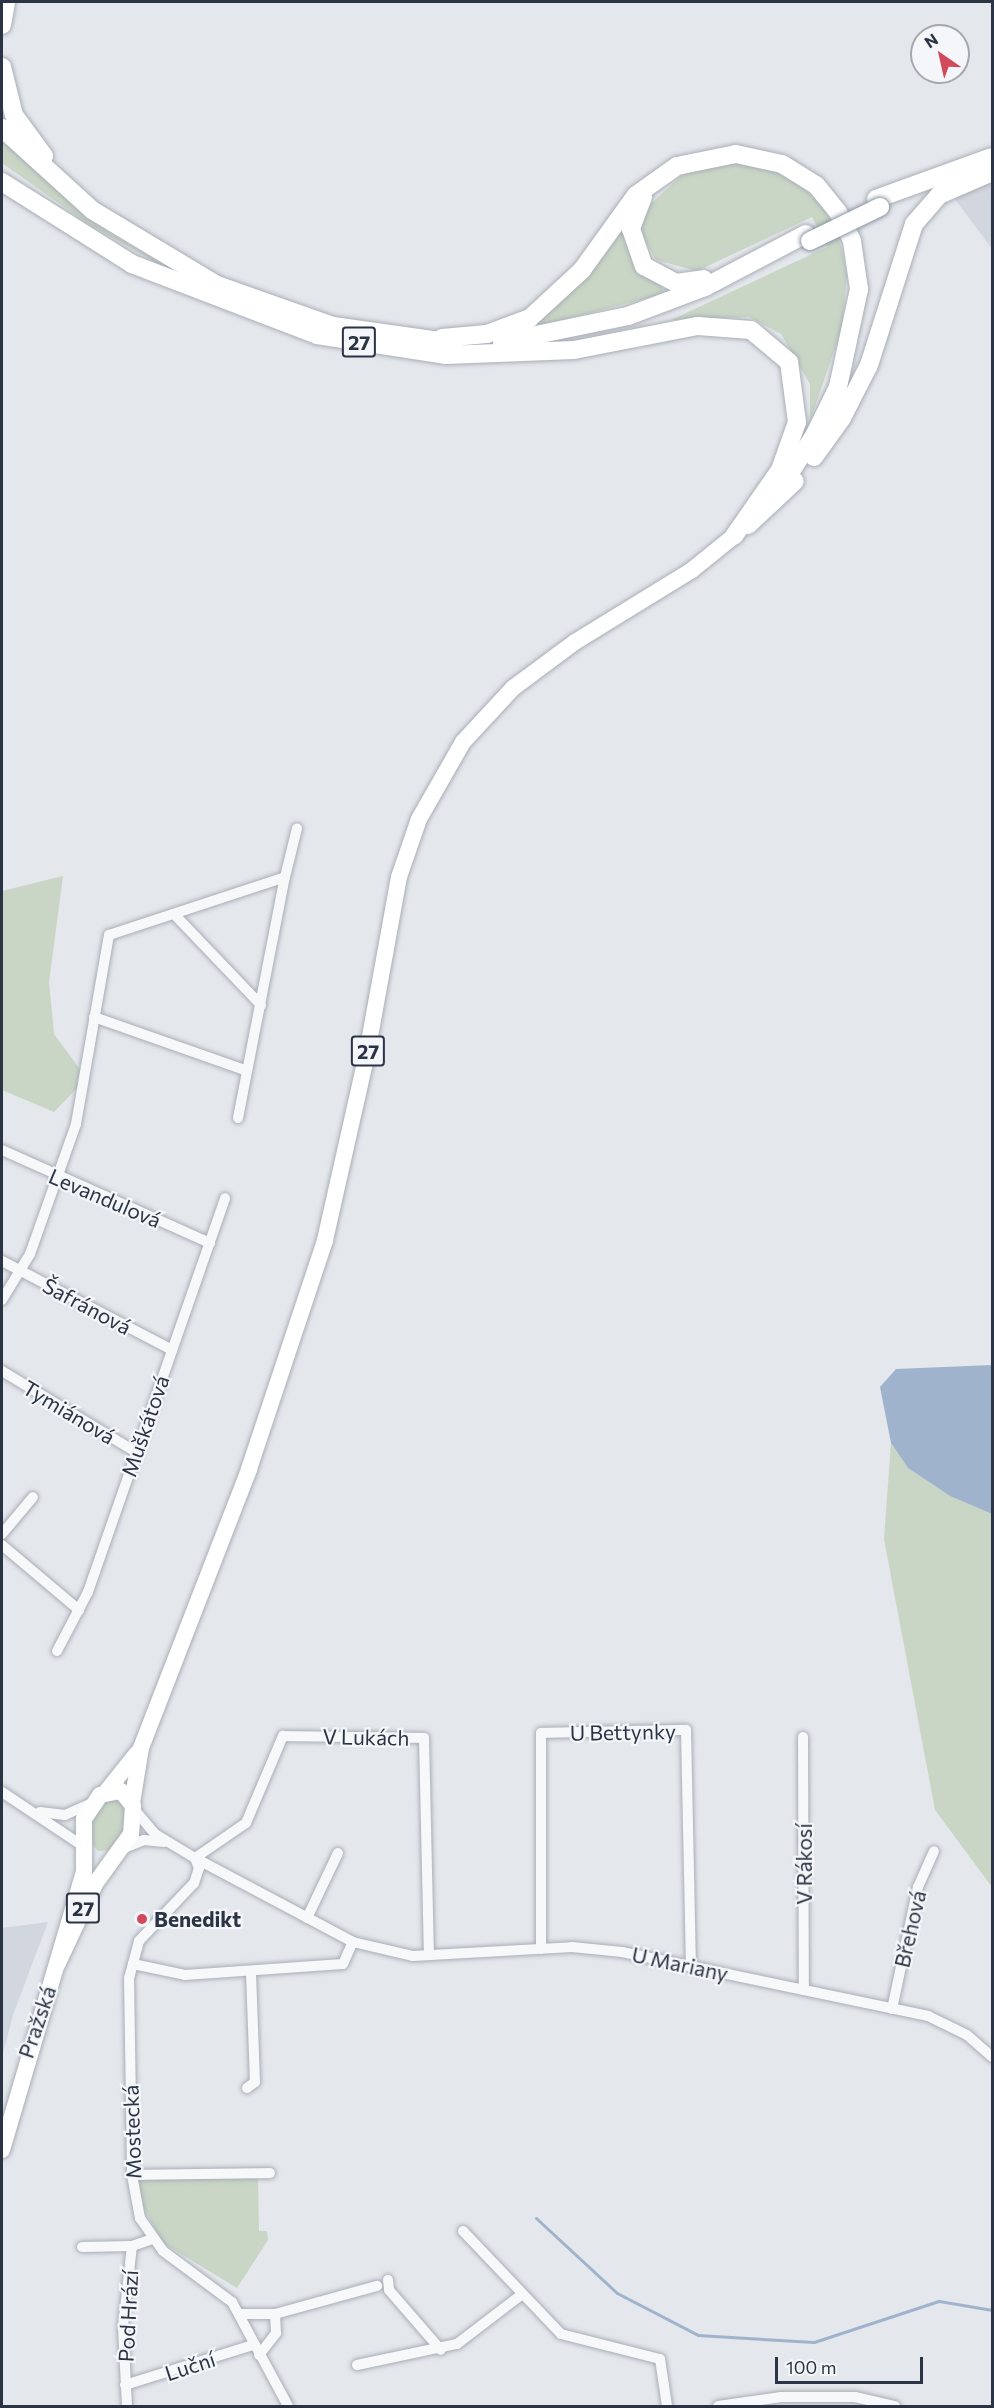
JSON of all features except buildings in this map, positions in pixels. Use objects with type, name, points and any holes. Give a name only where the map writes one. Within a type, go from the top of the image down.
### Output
[{"type":"highway","points":[[2,25],[6,2]]},
{"type":"highway","points":[[2,67],[5,93],[30,139],[68,183],[146,247]]},
{"type":"highway","name":"27","points":[[2,128],[58,183],[146,247],[259,303],[333,326],[419,339]]},
{"type":"highway","points":[[419,339],[487,334],[530,318],[563,291],[624,208],[650,185],[696,159],[736,154],[772,160],[824,193],[855,252],[856,319],[831,403],[784,483],[735,536]]},
{"type":"highway","points":[[516,352],[603,332],[671,308],[878,203],[993,157]]},
{"type":"highway","points":[[878,203],[993,165]]},
{"type":"highway","name":"27","points":[[2,168],[117,247],[208,297],[317,335],[446,355],[516,352]]},
{"type":"highway","points":[[735,536],[775,504],[842,418],[883,330],[914,224],[925,208],[957,184],[993,172]]},
{"type":"highway","points":[[2,182],[132,264],[208,297]]},
{"type":"highway","points":[[650,185],[633,217],[632,240],[644,266],[669,281],[699,281],[808,238]]},
{"type":"highway","points":[[419,339],[510,342],[628,316],[705,287],[808,238]]},
{"type":"highway","points":[[516,352],[574,350],[716,325],[751,330],[778,347],[795,378],[793,438],[780,470],[735,536]]},
{"type":"main road","name":"27","points":[[141,1748],[249,1469],[309,1292],[365,1065],[399,877],[419,819],[463,742],[513,688],[735,536]]},
{"type":"main road","name":"Pražská","points":[[57,1965],[84,1849],[84,1819],[100,1796],[141,1748]]},
{"type":"main road","name":"Pražská","points":[[2,2150],[24,2059],[57,1965],[95,1884],[119,1853],[133,1827],[133,1806],[141,1748]]},
{"type":"main road","points":[[100,1796],[121,1791],[133,1806]]},
{"type":"main road","name":"27","points":[[84,1849],[98,1861],[119,1853]]},
{"type":"street","points":[[238,1118],[285,877],[297,828]]},
{"type":"street","points":[[2,1300],[22,1272],[76,1124],[109,935],[285,877]]},
{"type":"street","points":[[174,914],[261,1005]]},
{"type":"street","points":[[94,1017],[247,1071]]},
{"type":"street","name":"Levandulová","points":[[2,1150],[57,1179],[210,1243]]},
{"type":"street","name":"Muškátová","points":[[57,1651],[79,1610],[225,1198]]},
{"type":"street","name":"Šafránová","points":[[2,1261],[172,1350]]},
{"type":"street","name":"Tymiánová","points":[[2,1371],[136,1452]]},
{"type":"street","points":[[2,1534],[33,1497]]},
{"type":"street","points":[[2,1545],[79,1610]]},
{"type":"street","name":"U Bettynky","points":[[541,1949],[541,1733],[686,1730],[691,1966]]},
{"type":"street","name":"V Lukách","points":[[195,1858],[246,1823],[283,1736],[424,1738],[429,1955]]},
{"type":"street","name":"V Rákosí","points":[[803,1737],[804,1990]]},
{"type":"street","points":[[2,1792],[36,1812],[84,1849]]},
{"type":"street","points":[[36,1812],[65,1815],[100,1796]]},
{"type":"street","points":[[133,1806],[167,1842],[195,1858]]},
{"type":"street","points":[[119,1853],[144,1840],[167,1842]]},
{"type":"street","name":"Břehová","points":[[892,2009],[918,1887],[934,1851]]},
{"type":"street","points":[[307,1918],[338,1853]]},
{"type":"street","name":"U Mariany","points":[[195,1858],[353,1942],[429,1955],[541,1949],[622,1952],[892,2009],[947,2024],[993,2057]]},
{"type":"street","name":"Mostecká","points":[[195,1858],[199,1868],[194,1883],[139,1941],[133,1964],[132,2175],[140,2218],[152,2239],[217,2286],[238,2314],[281,2401],[288,2406]]},
{"type":"street","points":[[133,1964],[185,1975],[343,1964],[353,1942]]},
{"type":"street","points":[[247,2088],[255,2082],[251,1971]]},
{"type":"street","points":[[132,2175],[270,2173]]},
{"type":"street","points":[[463,2231],[521,2295],[561,2334],[642,2350],[660,2359],[667,2406]]},
{"type":"street","name":"Pod Hrází","points":[[127,2406],[123,2327],[132,2247],[152,2239]]},
{"type":"street","points":[[82,2247],[132,2247]]},
{"type":"street","points":[[388,2280],[389,2289],[441,2350]]},
{"type":"street","points":[[238,2314],[275,2314],[377,2286]]},
{"type":"street","points":[[357,2365],[441,2350],[521,2295]]},
{"type":"street","points":[[259,2355],[276,2333],[275,2314]]},
{"type":"street","name":"Luční","points":[[125,2385],[253,2344]]},
{"type":"street","points":[[718,2406],[791,2397],[855,2397],[895,2406]]},
{"type":"shaded area","points":[[992,179],[992,249],[955,199],[958,189]]},
{"type":"shaded area","points":[[48,1922],[13,2015],[2,2057],[2,1928]]},
{"type":"green space","points":[[2,141],[107,231],[187,279],[91,226],[2,163]]},
{"type":"green space","points":[[716,164],[755,164],[784,174],[822,203],[841,246],[847,275],[842,328],[810,421],[810,384],[781,334],[749,317],[671,320],[827,247],[812,217],[697,271],[656,260],[640,231],[642,212],[681,176]]},
{"type":"green space","points":[[628,216],[628,251],[639,268],[662,286],[664,294],[519,331],[565,299]]},
{"type":"green space","points":[[63,876],[49,982],[54,1034],[82,1072],[79,1086],[54,1112],[2,1090],[2,891]]},
{"type":"green space","points":[[891,1443],[908,1468],[950,1496],[992,1514],[992,1887],[935,1810],[884,1539]]},
{"type":"green space","points":[[116,1799],[125,1804],[127,1826],[110,1850],[98,1851],[91,1843],[91,1822],[105,1803]]},
{"type":"green space","points":[[258,2176],[259,2231],[267,2231],[268,2240],[237,2288],[163,2243],[144,2209],[136,2179]]},
{"type":"water","points":[[992,1365],[992,1514],[950,1496],[908,1468],[891,1443],[880,1387],[896,1369]]},
{"type":"waterway","points":[[536,2218],[617,2293],[698,2335],[814,2342],[939,2301],[992,2310]]},
{"type":"place","name":"Benedikt","points":[[142,1919]]}]
